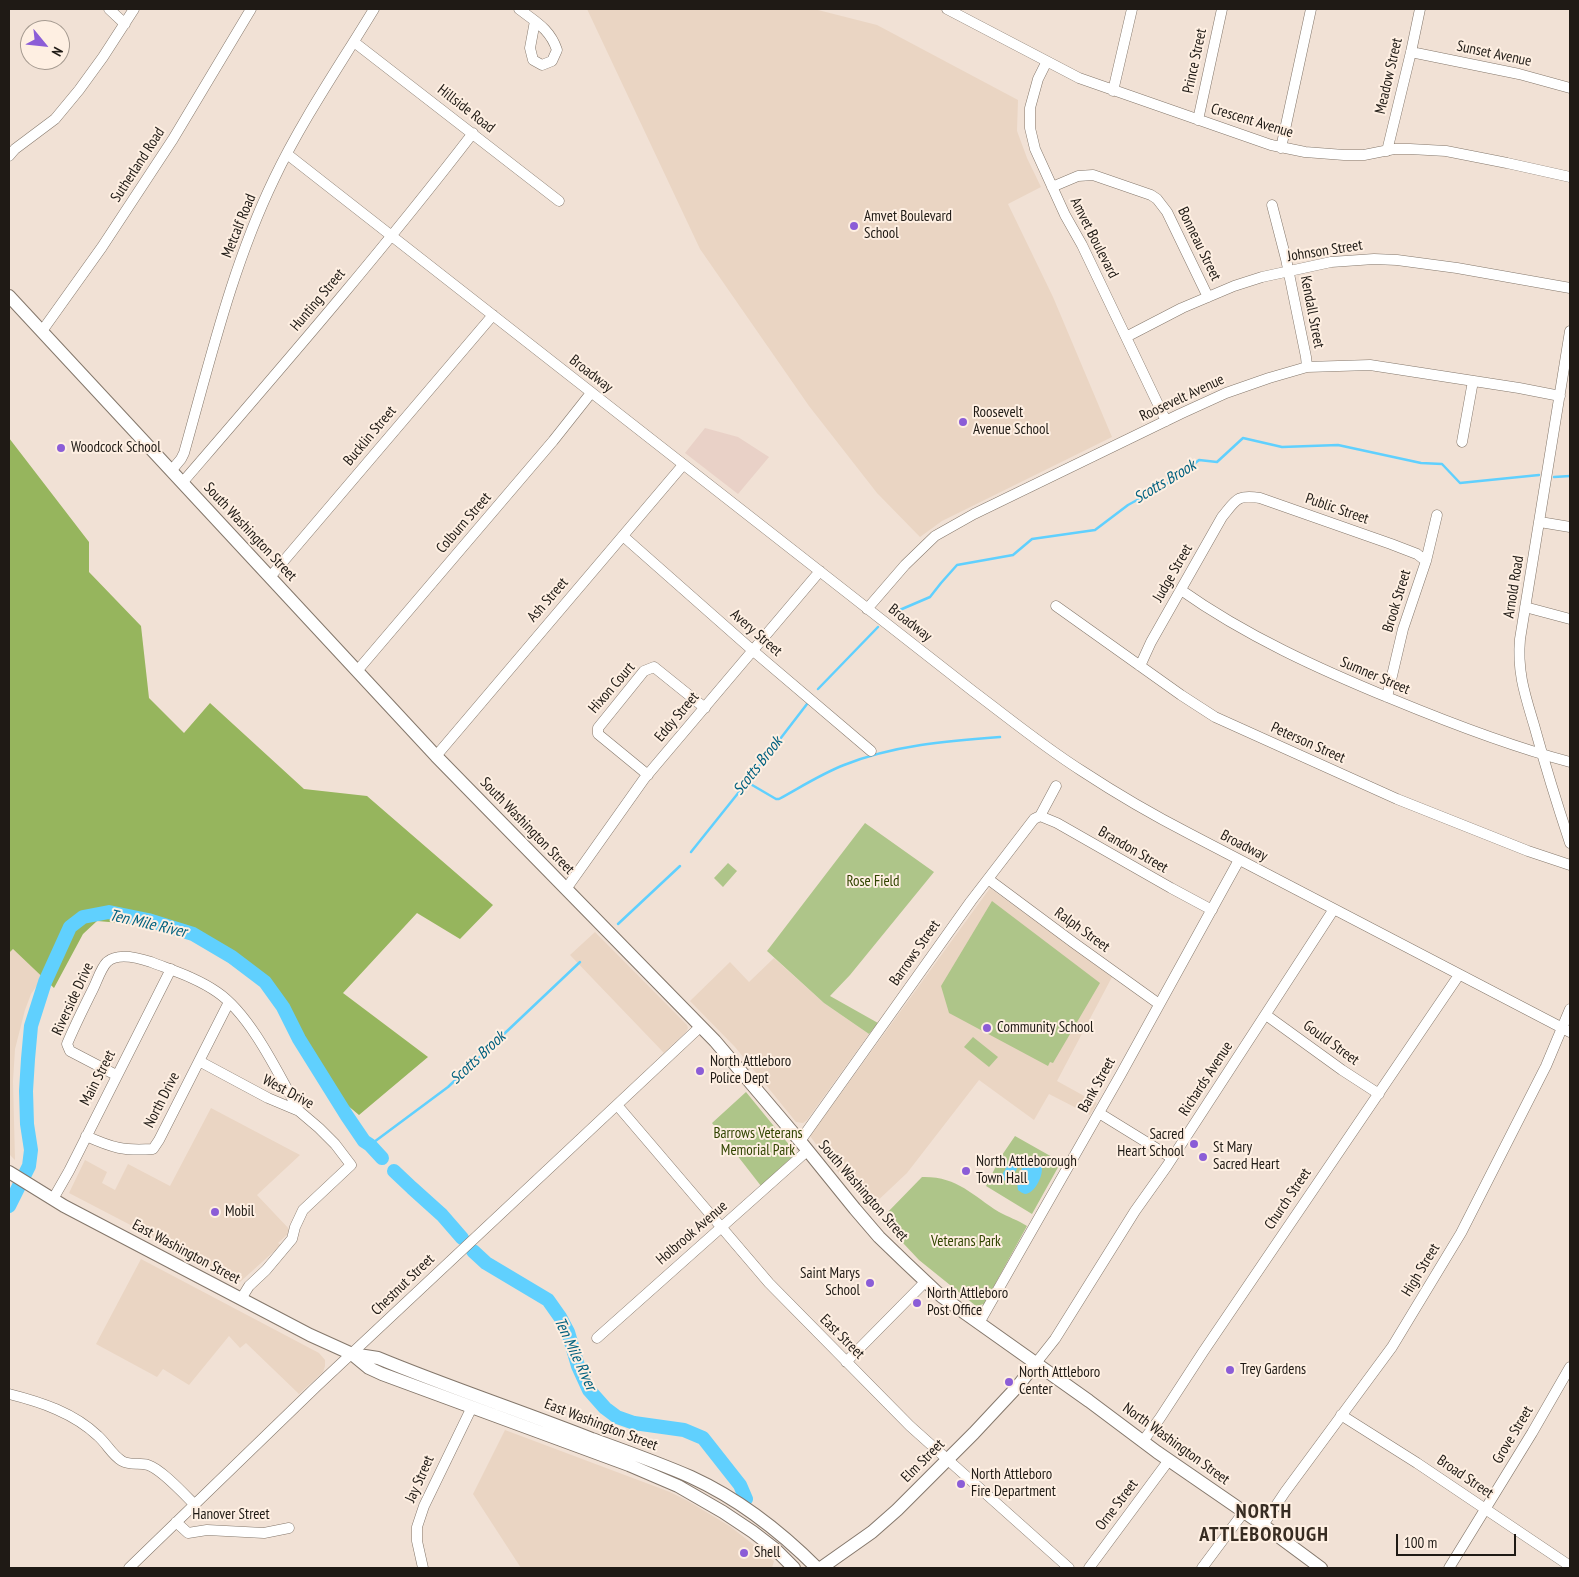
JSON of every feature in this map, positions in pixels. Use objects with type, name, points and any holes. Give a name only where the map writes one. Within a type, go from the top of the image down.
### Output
[{"type":"main road","name":"South Washington Street","points":[[9,296],[436,756],[730,1057],[879,1237],[941,1296],[1036,1364]]},
{"type":"main road","name":"East Washington Street","points":[[11,1173],[53,1199],[241,1299],[310,1335],[352,1354],[369,1368],[629,1465],[678,1486],[753,1532],[794,1568]]},
{"type":"main road","name":"East Washington Street","points":[[352,1354],[378,1358],[692,1478],[739,1504],[763,1520],[817,1568]]},
{"type":"main road","name":"North Washington Street","points":[[1036,1364],[1320,1568]]},
{"type":"main road","name":"Elm Street","points":[[821,1568],[872,1532],[948,1460],[1017,1387],[1036,1364]]},
{"type":"street","points":[[109,9],[125,24]]},
{"type":"street","points":[[9,155],[55,118],[79,90],[134,9]]},
{"type":"street","name":"Sutherland Road","points":[[42,331],[102,247],[173,139],[251,9]]},
{"type":"street","name":"Metcalf Road","points":[[171,471],[181,460],[184,453],[224,309],[239,265],[274,180],[287,154],[374,9]]},
{"type":"street","points":[[519,9],[535,21]]},
{"type":"street","name":"Crescent Avenue","points":[[946,9],[1079,78],[1281,148],[1344,155],[1364,155],[1387,150],[1410,149],[1446,151],[1507,162],[1570,177]]},
{"type":"street","points":[[1113,91],[1132,9]]},
{"type":"street","name":"Prince Street","points":[[1198,120],[1222,9]]},
{"type":"street","points":[[1281,148],[1312,9]]},
{"type":"street","name":"Meadow Street","points":[[1387,150],[1412,52],[1420,9]]},
{"type":"street","name":"Hillside Road","points":[[354,42],[559,201]]},
{"type":"street","name":"Sunset Avenue","points":[[1412,52],[1519,74],[1570,88]]},
{"type":"street","name":"Amvet Boulevard","points":[[1046,62],[1033,95],[1029,118],[1035,149],[1065,215],[1082,245],[1166,421]]},
{"type":"street","name":"Hunting Street","points":[[182,483],[392,236],[473,133]]},
{"type":"street","name":"Broadway","points":[[287,154],[1016,724],[1080,770],[1150,813],[1566,1030]]},
{"type":"street","name":"Bonneau Street","points":[[1052,187],[1078,176],[1093,175],[1142,191],[1157,199],[1167,212],[1208,297]]},
{"type":"street","name":"Kendall Street","points":[[1272,205],[1289,272],[1307,367]]},
{"type":"street","name":"Johnson Street","points":[[1126,337],[1182,308],[1234,286],[1262,277],[1332,262],[1374,259],[1457,268],[1570,288]]},
{"type":"street","name":"Bucklin Street","points":[[270,577],[493,315]]},
{"type":"street","name":"Arnold Road","points":[[1570,331],[1519,650],[1519,666],[1542,755],[1570,843]]},
{"type":"street","name":"Roosevelt Avenue","points":[[867,608],[905,565],[935,536],[976,513],[1166,421],[1226,393],[1269,378],[1307,367],[1370,365],[1560,396]]},
{"type":"street","points":[[1462,442],[1473,381]]},
{"type":"street","name":"Colburn Street","points":[[357,671],[553,441],[591,393]]},
{"type":"street","name":"Ash Street","points":[[436,756],[683,465]]},
{"type":"street","name":"Public Street","points":[[1237,499],[1247,496],[1260,498],[1391,544],[1417,554],[1426,560]]},
{"type":"street","name":"Judge Street","points":[[1140,666],[1151,642],[1222,517],[1237,499]]},
{"type":"street","name":"Brook Street","points":[[1387,697],[1403,629],[1426,560],[1437,515]]},
{"type":"street","points":[[1540,522],[1570,527]]},
{"type":"street","name":"Avery Street","points":[[623,536],[753,651],[871,751]]},
{"type":"street","name":"Eddy Street","points":[[566,889],[620,811],[648,775],[820,571]]},
{"type":"street","name":"Sumner Street","points":[[1181,590],[1238,627],[1288,654],[1387,697],[1481,734],[1542,755],[1570,762]]},
{"type":"street","name":"Peterson Street","points":[[1056,606],[1215,717],[1397,799],[1528,851],[1570,865]]},
{"type":"street","points":[[1525,608],[1570,619]]},
{"type":"street","name":"Hixon Court","points":[[648,775],[598,734],[598,728],[644,671],[654,667],[705,708]]},
{"type":"street","name":"Barrows Street","points":[[804,1146],[988,879],[1034,819],[1040,816],[1056,786]]},
{"type":"street","name":"Brandon Street","points":[[1040,816],[1056,823],[1212,910]]},
{"type":"street","name":"Bank Street","points":[[978,1323],[1099,1113],[1239,860]]},
{"type":"street","name":"Ralph Street","points":[[988,879],[1159,1004]]},
{"type":"street","name":"Richards Avenue","points":[[1036,1364],[1055,1339],[1135,1211],[1172,1158],[1334,910]]},
{"type":"street","name":"Riverside Drive","points":[[116,1075],[70,1051],[66,1044],[108,961],[121,956],[142,959],[171,969],[199,980],[219,993],[251,1029],[275,1067],[298,1111]]},
{"type":"street","name":"Main Street","points":[[53,1199],[171,969]]},
{"type":"street","name":"Church Street","points":[[1143,1441],[1459,975]]},
{"type":"street","name":"North Drive","points":[[86,1136],[103,1144],[121,1149],[152,1149],[159,1140],[229,1002]]},
{"type":"street","name":"High Street","points":[[1262,1525],[1392,1347],[1461,1232],[1566,1030],[1570,1009]]},
{"type":"street","name":"Gould Street","points":[[1266,1015],[1342,1070],[1379,1094]]},
{"type":"street","name":"Chestnut Street","points":[[129,1568],[352,1354],[701,1026]]},
{"type":"street","name":"West Drive","points":[[199,1061],[268,1098],[298,1111],[319,1128],[351,1165],[320,1192],[303,1210],[292,1239],[266,1270],[249,1286],[241,1299]]},
{"type":"street","name":"East Street","points":[[617,1105],[761,1276],[910,1426],[1069,1568]]},
{"type":"street","points":[[1099,1113],[1172,1158]]},
{"type":"street","name":"Holbrook Avenue","points":[[597,1338],[721,1228],[804,1146]]},
{"type":"street","points":[[846,1362],[925,1282]]},
{"type":"street","name":"Grove Street","points":[[1449,1568],[1570,1367]]},
{"type":"street","points":[[9,1394],[39,1402],[76,1419],[99,1436],[121,1460],[131,1465],[146,1464],[155,1467],[194,1504]]},
{"type":"street","name":"Jay Street","points":[[423,1568],[417,1541],[417,1527],[424,1506],[472,1407]]},
{"type":"street","name":"Broad Street","points":[[1341,1415],[1417,1463],[1570,1566]]},
{"type":"street","name":"Orne Street","points":[[1089,1568],[1169,1460]]},
{"type":"street","points":[[1202,1568],[1243,1512]]},
{"type":"street","name":"Hanover Street","points":[[176,1522],[188,1533],[207,1530],[264,1533],[289,1528]]},
{"type":"shaded area","name":"Amvet Boulevard School","points":[[587,9],[814,9],[877,25],[1018,100],[1017,131],[1041,187],[1008,204],[1053,297],[1112,437],[942,521],[920,537],[877,493],[809,406],[700,249]]},
{"type":"shaded area","points":[[705,428],[738,437],[769,457],[738,494],[685,453]]},
{"type":"shaded area","name":"Community School","points":[[990,888],[1112,977],[1057,1081],[1097,1103],[1090,1115],[1049,1094],[1034,1120],[979,1080],[907,1173],[871,1207],[830,1163],[810,1136]]},
{"type":"shaded area","points":[[595,932],[687,1025],[686,1032],[664,1053],[570,955]]},
{"type":"shaded area","points":[[13,949],[43,977],[31,994],[15,1049],[13,1081],[15,1160],[9,1154],[9,953]]},
{"type":"shaded area","points":[[774,958],[824,1003],[869,1034],[803,1123],[796,1122],[735,1047],[690,1001],[730,962],[749,982]]},
{"type":"shaded area","points":[[211,1108],[300,1155],[257,1195],[291,1231],[278,1243],[281,1245],[240,1282],[69,1193],[85,1160],[107,1172],[102,1183],[115,1190],[128,1164],[170,1186]]},
{"type":"shaded area","points":[[141,1259],[319,1353],[325,1360],[323,1372],[299,1394],[246,1343],[240,1348],[229,1336],[189,1385],[163,1369],[157,1377],[96,1344]]},
{"type":"shaded area","points":[[505,1430],[670,1492],[688,1501],[731,1527],[774,1561],[772,1568],[521,1568],[473,1494]]},
{"type":"green space","points":[[9,438],[89,542],[89,572],[141,626],[149,698],[184,733],[210,703],[304,789],[367,796],[493,905],[460,939],[417,913],[343,993],[428,1057],[359,1115],[334,1094],[297,1043],[266,990],[202,943],[146,925],[97,921],[83,934],[54,988],[13,949],[9,953]]},
{"type":"green space","name":"Rose Field","points":[[865,823],[934,872],[850,975],[830,996],[878,1023],[869,1034],[824,1003],[767,951]]},
{"type":"green space","points":[[728,863],[737,871],[723,887],[714,878]]},
{"type":"green space","points":[[992,901],[1100,983],[1053,1063],[1050,1062],[1048,1066],[949,1013],[941,986]]},
{"type":"green space","points":[[973,1037],[998,1057],[989,1067],[964,1047]]},
{"type":"green space","name":"Barrows Veterans Memorial Park","points":[[746,1092],[795,1152],[761,1186],[712,1123]]},
{"type":"green space","points":[[1015,1136],[1061,1162],[1032,1214],[986,1186],[1000,1158]]},
{"type":"green space","name":"Veterans Park","points":[[922,1177],[955,1183],[999,1212],[1027,1226],[984,1304],[976,1306],[919,1260],[887,1226],[885,1215]]},
{"type":"water","points":[[1011,1160],[1019,1165],[1009,1183],[1000,1178]]},
{"type":"water","points":[[1033,1160],[1041,1165],[1042,1173],[1036,1187],[1029,1193],[1024,1194],[1018,1190],[1019,1176],[1025,1163]]},
{"type":"waterway","name":"Scotts Brook","points":[[895,612],[930,597],[957,565],[1013,555],[1032,539],[1095,530],[1128,505],[1177,478],[1199,460],[1217,462],[1243,438],[1282,447],[1338,445],[1421,463],[1442,464],[1460,483],[1539,475]]},
{"type":"waterway","name":"Scotts Brook","points":[[1554,477],[1570,476]]},
{"type":"waterway","name":"Scotts Brook","points":[[818,689],[878,627]]},
{"type":"waterway","name":"Scotts Brook","points":[[691,852],[807,704]]},
{"type":"waterway","points":[[747,782],[779,799],[819,777],[863,758],[901,748],[941,742],[1000,737]]},
{"type":"waterway","name":"Scotts Brook","points":[[618,924],[680,866]]},
{"type":"waterway","name":"Ten Mile River","points":[[9,1206],[29,1166],[31,1150],[27,1124],[26,1091],[28,1059],[31,1026],[45,982],[70,927],[83,917],[109,912],[148,920],[193,934],[232,957],[265,982],[283,1007],[299,1039],[347,1116],[364,1141],[382,1158]]},
{"type":"waterway","name":"Scotts Brook","points":[[370,1145],[448,1087],[580,962]]},
{"type":"waterway","name":"Ten Mile River","points":[[394,1171],[442,1215],[462,1238]]},
{"type":"waterway","name":"Ten Mile River","points":[[473,1251],[486,1263],[548,1300],[568,1332],[578,1366],[589,1390],[605,1408],[617,1417],[634,1423],[684,1430],[703,1438],[740,1485],[746,1499]]},
{"type":"place","name":"Amvet Boulevard School","points":[[854,226]]},
{"type":"place","name":"Roosevelt Avenue School","points":[[963,422]]},
{"type":"place","name":"Woodcock School","points":[[61,448]]},
{"type":"place","name":"Community School","points":[[987,1028]]},
{"type":"place","name":"North Attleboro Police Dept","points":[[700,1071]]},
{"type":"place","name":"Sacred Heart School","points":[[1194,1144]]},
{"type":"place","name":"St Mary Sacred Heart","points":[[1203,1157]]},
{"type":"place","name":"North Attleborough Town Hall","points":[[966,1171]]},
{"type":"place","name":"Mobil","points":[[215,1212]]},
{"type":"place","name":"Saint Marys School","points":[[870,1283]]},
{"type":"place","name":"North Attleboro Post Office","points":[[917,1303]]},
{"type":"place","name":"Trey Gardens","points":[[1230,1370]]},
{"type":"place","name":"North Attleboro Center","points":[[1009,1382]]},
{"type":"place","name":"North Attleboro Fire Department","points":[[961,1484]]},
{"type":"place","name":"Shell","points":[[744,1553]]},
{"type":"district","name":"NORTH ATTLEBOROUGH","points":[[1264,1524]]}]
